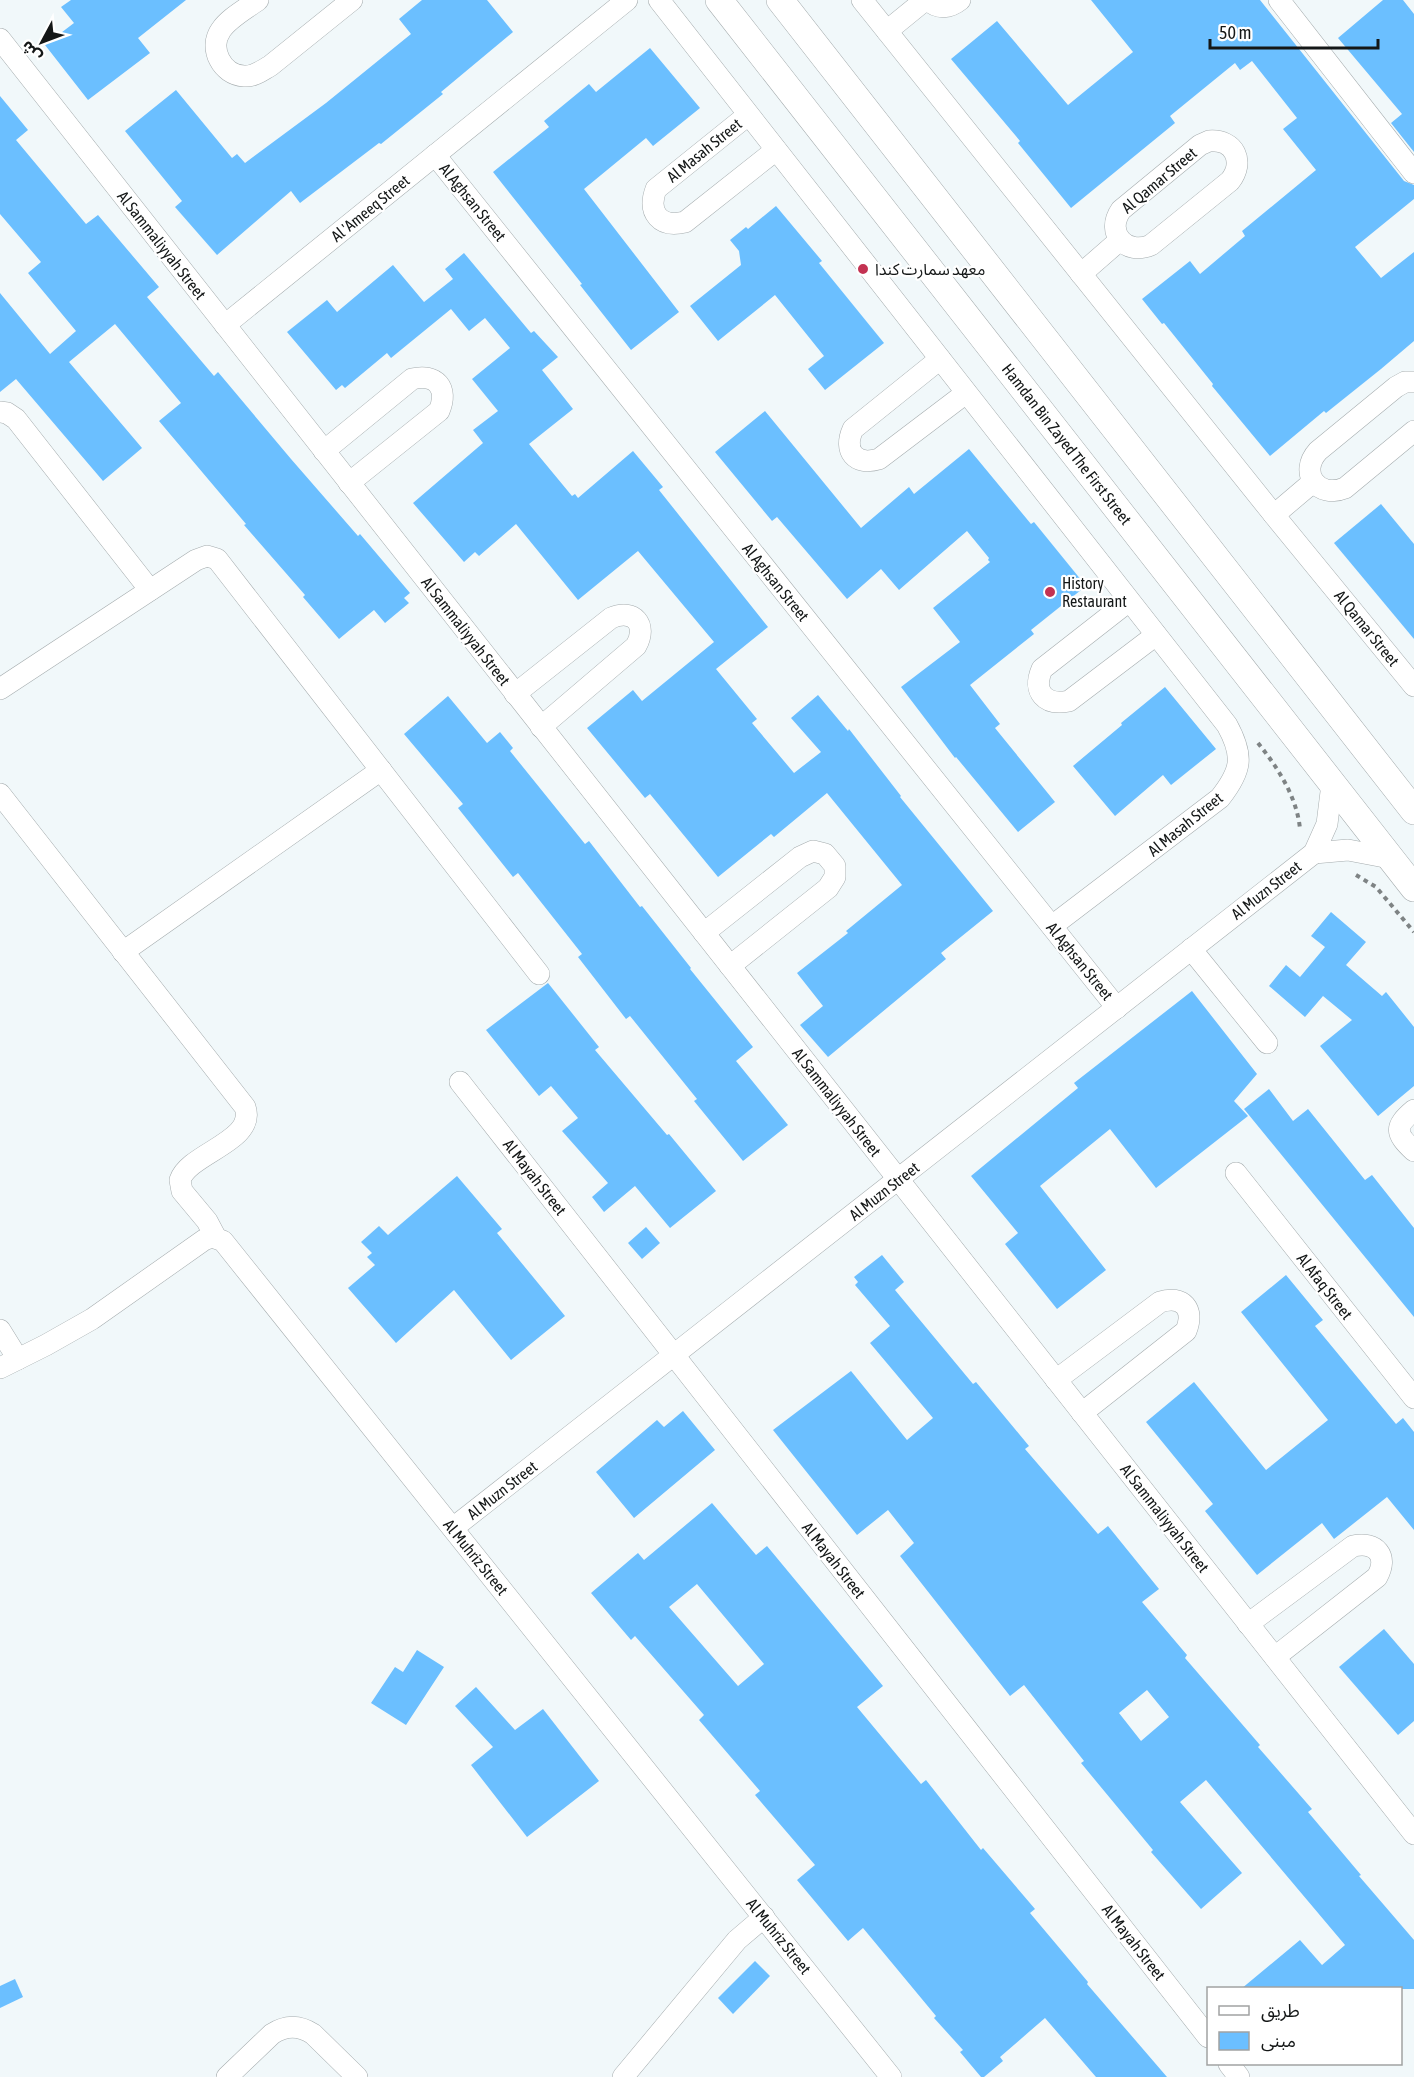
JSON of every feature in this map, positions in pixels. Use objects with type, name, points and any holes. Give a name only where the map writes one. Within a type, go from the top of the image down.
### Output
[{"type":"main road","name":"Hamdan Bin Zayed The First Street","points":[[719,0],[1414,888]]},
{"type":"main road","points":[[780,0],[1414,811]]},
{"type":"street","points":[[258,0],[220,31],[216,45],[219,60],[229,71],[242,76],[257,74],[270,66],[352,0]]},
{"type":"street","name":"Al 'Ameeq Street","points":[[225,325],[627,0]]},
{"type":"street","name":"Al Masah Street","points":[[659,0],[1227,725],[1236,743],[1238,763],[1233,781],[1220,798],[1052,926]]},
{"type":"street","name":"Al Qamar Street","points":[[862,0],[1080,274],[1414,686]]},
{"type":"street","points":[[887,31],[926,0],[940,7],[948,7],[960,0]]},
{"type":"street","points":[[1279,0],[1414,173]]},
{"type":"street","name":"Al Sammaliyyah Street","points":[[0,39],[1414,1834]]},
{"type":"street","name":"Al Masah Street","points":[[748,115],[656,189],[652,200],[654,212],[662,221],[673,225],[685,222],[776,150]]},
{"type":"street","name":"Al Qamar Street","points":[[1216,141],[1234,150],[1237,167],[1230,181],[1151,245],[1136,249],[1120,240],[1115,225],[1121,210],[1200,145],[1216,141]]},
{"type":"street","name":"Al Aghsan Street","points":[[435,155],[1117,1008]]},
{"type":"street","points":[[1080,274],[1120,240]]},
{"type":"street","points":[[940,359],[853,429],[848,439],[850,450],[857,459],[868,462],[879,459],[966,393]]},
{"type":"street","points":[[324,451],[412,379],[423,376],[434,380],[442,389],[444,400],[439,411],[349,483]]},
{"type":"street","points":[[1414,382],[1405,382],[1396,387],[1318,451],[1310,464],[1313,482],[1330,492],[1345,488],[1414,431]]},
{"type":"street","points":[[0,412],[7,413],[16,419],[150,590]]},
{"type":"street","points":[[1274,515],[1313,482]]},
{"type":"street","points":[[0,689],[201,557],[217,559],[539,974]]},
{"type":"street","points":[[1129,601],[1042,669],[1037,679],[1039,691],[1047,700],[1058,704],[1069,701],[1155,634]]},
{"type":"street","name":"Al Sammaliyyah Street","points":[[516,694],[611,618],[622,614],[633,616],[640,625],[642,637],[636,646],[541,727]]},
{"type":"street","points":[[0,794],[123,952],[381,770]]},
{"type":"street","name":"Al Muzn Street","points":[[453,1528],[1314,853],[1327,824],[1332,784]]},
{"type":"street","name":"Al Muzn Street","points":[[1314,853],[1348,850],[1390,858]]},
{"type":"street","points":[[704,933],[800,856],[813,851],[825,854],[835,866],[835,877],[828,888],[730,966]]},
{"type":"street","points":[[1191,950],[1267,1043]]},
{"type":"street","name":"Al Muhriz Street","points":[[123,952],[244,1107],[246,1113],[246,1123],[240,1132],[185,1170],[180,1180],[182,1191],[207,1221],[216,1238],[225,1244],[891,2077]]},
{"type":"street","name":"Al Mayah Street","points":[[460,1082],[1207,2034]]},
{"type":"street","points":[[1414,1110],[1401,1121],[1398,1128],[1400,1135],[1414,1151]]},
{"type":"street","name":"Al Afaq Street","points":[[1236,1173],[1414,1398]]},
{"type":"street","points":[[0,1329],[9,1363],[92,1319],[204,1240],[216,1238]]},
{"type":"street","points":[[1056,1380],[1160,1302],[1171,1299],[1181,1302],[1188,1310],[1190,1321],[1186,1331],[1082,1413]]},
{"type":"street","points":[[1248,1624],[1353,1546],[1363,1544],[1374,1547],[1382,1558],[1382,1569],[1377,1577],[1275,1657]]},
{"type":"street","points":[[623,2077],[737,1940],[764,1917]]},
{"type":"street","points":[[227,2077],[272,2034],[279,2030],[296,2027],[313,2034],[357,2077]]},
{"type":"street","points":[[1230,2065],[1239,2077]]},
{"type":"path","points":[[1346,871],[1376,887],[1414,932]]},
{"type":"building","points":[[71,0],[186,0],[138,38],[150,53],[88,100],[45,45],[74,23],[61,7]]},
{"type":"building","points":[[422,0],[487,0],[513,32],[441,92],[443,94],[381,144],[379,143],[300,203],[291,191],[217,255],[175,207],[182,201],[125,131],[176,90],[232,158],[237,154],[245,163],[326,103],[411,34],[399,19]]},
{"type":"building","points":[[1091,0],[1260,0],[1404,181],[1414,185],[1414,199],[1355,247],[1381,278],[1414,252],[1414,341],[1270,456],[1164,323],[1162,324],[1142,299],[1190,261],[1200,274],[1245,236],[1242,231],[1316,170],[1283,129],[1297,118],[1252,61],[1240,70],[1235,63],[1170,116],[1175,123],[1071,208],[1018,143],[1020,141],[951,59],[997,21],[1068,105],[1133,52]]},
{"type":"building","points":[[1383,0],[1403,0],[1414,14],[1414,152],[1391,123],[1402,114],[1338,38]]},
{"type":"building","points":[[650,48],[700,108],[653,146],[646,138],[584,189],[679,312],[631,350],[493,172],[549,127],[544,121],[589,84],[596,92]]},
{"type":"building","points":[[0,96],[28,130],[16,140],[86,224],[98,215],[159,287],[147,297],[214,376],[218,372],[291,459],[410,593],[404,598],[409,603],[385,623],[374,610],[339,639],[159,421],[181,403],[115,324],[69,362],[142,448],[103,481],[16,379],[0,392],[0,293],[50,354],[76,331],[28,273],[41,262],[0,214]]},
{"type":"building","points":[[776,206],[822,261],[819,263],[884,343],[825,390],[808,369],[824,356],[775,295],[718,341],[690,306],[741,265],[739,251],[730,240],[746,227],[748,229]]},
{"type":"building","points":[[464,253],[531,333],[534,331],[558,357],[542,370],[573,409],[529,444],[572,496],[575,494],[578,498],[633,451],[663,487],[659,490],[768,627],[716,669],[757,719],[752,723],[794,773],[821,752],[791,718],[818,695],[848,731],[849,729],[900,797],[993,911],[941,953],[946,959],[828,1057],[800,1025],[823,1006],[797,973],[848,933],[846,931],[902,885],[827,793],[774,837],[771,834],[718,877],[650,794],[645,798],[587,728],[633,690],[642,701],[714,642],[638,551],[578,600],[516,524],[479,556],[475,552],[464,562],[413,503],[483,443],[473,430],[498,411],[472,379],[510,348],[485,318],[469,331],[451,309],[391,358],[387,353],[345,388],[342,385],[336,390],[287,332],[327,300],[337,312],[393,265],[424,302],[453,279],[445,269]]},
{"type":"building","points":[[765,411],[861,528],[909,487],[914,494],[969,449],[1031,524],[1034,522],[1086,586],[1031,630],[1034,634],[970,685],[1000,724],[995,728],[1055,802],[1018,832],[955,758],[901,687],[960,642],[933,608],[990,562],[989,558],[967,531],[899,590],[881,569],[847,599],[777,517],[772,521],[715,452]]},
{"type":"building","points":[[1381,504],[1414,544],[1414,639],[1334,543]]},
{"type":"building","points":[[1165,687],[1216,749],[1171,785],[1163,775],[1115,816],[1073,766]]},
{"type":"building","points":[[448,696],[487,743],[500,732],[513,748],[510,751],[585,844],[589,841],[753,1047],[736,1061],[788,1125],[743,1161],[694,1101],[697,1099],[630,1016],[626,1019],[578,957],[582,954],[518,873],[513,877],[458,808],[463,804],[404,734]]},
{"type":"building","points":[[1331,912],[1366,942],[1346,965],[1382,996],[1386,992],[1414,1027],[1414,1086],[1378,1116],[1320,1046],[1352,1020],[1323,996],[1305,1017],[1269,986],[1286,965],[1300,977],[1325,947],[1311,936]]},
{"type":"building","points":[[548,983],[599,1047],[595,1050],[716,1191],[670,1228],[635,1186],[604,1212],[592,1197],[608,1183],[562,1131],[578,1118],[551,1086],[539,1096],[486,1030]]},
{"type":"building","points":[[1192,991],[1257,1074],[1234,1101],[1248,1116],[1156,1188],[1110,1129],[1040,1186],[1106,1270],[1057,1309],[1005,1244],[1018,1233],[971,1176],[1078,1088],[1074,1083]]},
{"type":"building","points":[[1269,1089],[1293,1121],[1308,1109],[1365,1180],[1372,1175],[1414,1228],[1414,1317],[1244,1109]]},
{"type":"building","points":[[457,1176],[502,1229],[497,1233],[565,1316],[511,1360],[454,1290],[396,1343],[348,1288],[375,1265],[367,1257],[372,1253],[361,1242],[379,1226],[388,1235]]},
{"type":"building","points":[[646,1227],[660,1243],[642,1259],[628,1243]]},
{"type":"building","points":[[882,1255],[904,1282],[895,1290],[973,1384],[976,1382],[1029,1446],[1025,1449],[1098,1534],[1108,1526],[1159,1589],[1142,1602],[1187,1655],[1185,1658],[1260,1745],[1258,1747],[1312,1809],[1308,1812],[1361,1875],[1359,1876],[1414,1940],[1414,1989],[1402,1989],[1402,1987],[1243,1987],[1300,1940],[1322,1965],[1345,1945],[1206,1780],[1180,1802],[1242,1873],[1201,1909],[1151,1852],[1153,1850],[1081,1763],[1084,1761],[1024,1685],[1010,1696],[900,1556],[914,1543],[888,1510],[857,1535],[773,1430],[851,1371],[907,1440],[933,1418],[870,1343],[890,1326],[855,1285],[858,1282],[854,1277]],"holes":[[[1147,1690],[1169,1717],[1141,1741],[1119,1713]]]},
{"type":"building","points":[[1286,1275],[1323,1320],[1315,1326],[1396,1424],[1403,1418],[1414,1432],[1414,1530],[1387,1497],[1334,1539],[1322,1523],[1257,1575],[1205,1511],[1213,1504],[1146,1422],[1194,1382],[1266,1470],[1328,1420],[1241,1312]]},
{"type":"building","points":[[683,1411],[715,1450],[634,1518],[596,1472],[657,1420],[664,1427]]},
{"type":"building","points":[[712,1503],[756,1555],[767,1546],[883,1686],[857,1707],[921,1784],[926,1780],[981,1850],[983,1848],[1035,1909],[1030,1913],[1167,2077],[1096,2077],[1045,2018],[1000,2057],[1003,2061],[981,2077],[960,2052],[963,2050],[934,2018],[936,2016],[863,1928],[848,1941],[797,1880],[815,1865],[755,1795],[760,1791],[699,1720],[704,1715],[635,1636],[631,1640],[591,1593],[638,1553],[644,1560]],"holes":[[[697,1584],[764,1664],[738,1686],[669,1607]]]},
{"type":"building","points":[[1384,1629],[1414,1664],[1414,1721],[1398,1735],[1339,1667]]},
{"type":"building","points":[[417,1650],[444,1667],[406,1725],[371,1703],[395,1667],[403,1672]]},
{"type":"building","points":[[476,1687],[515,1730],[543,1709],[599,1781],[527,1837],[471,1765],[493,1747],[455,1706]]},
{"type":"building","points":[[755,1961],[770,1976],[733,2014],[718,1998]]},
{"type":"building","points":[[15,1979],[23,1997],[0,2008],[0,1986]]},
{"type":"place","name":"معهد سمارت كندا","points":[[863,269]]},
{"type":"place","name":"History Restaurant","points":[[1050,592]]}]
